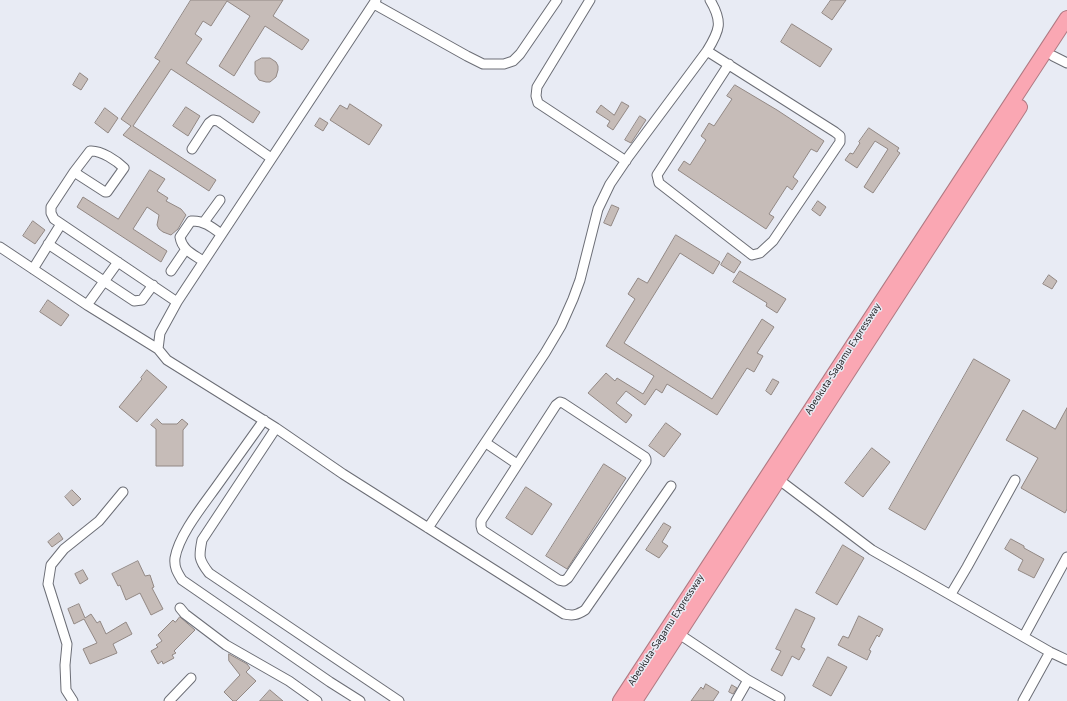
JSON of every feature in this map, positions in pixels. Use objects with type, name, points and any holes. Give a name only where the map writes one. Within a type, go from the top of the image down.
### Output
[{"type":"highway","name":"Abeokuta-Sagamu Expressway","points":[[620,701],[1067,18]]},
{"type":"highway","name":"Abeokuta-Sagamu Expressway","points":[[635,701],[1067,35]]},
{"type":"street","points":[[158,350],[160,332],[177,302],[375,2],[483,64],[504,64],[513,61],[520,54],[557,0]]},
{"type":"street","points":[[590,0],[537,87],[536,96],[538,103],[626,161]]},
{"type":"street","points":[[428,528],[486,443],[561,326],[580,280],[598,209],[610,184],[707,51],[716,36],[719,21],[710,0]]},
{"type":"street","points":[[707,51],[729,64],[840,136],[840,142],[773,241],[766,249],[760,253],[752,255],[659,183],[657,175],[729,64]]},
{"type":"street","points":[[1053,56],[1067,63]]},
{"type":"street","points":[[192,149],[209,123],[213,120],[218,121],[271,158]]},
{"type":"street","points":[[74,172],[107,192],[124,168],[101,152],[96,150],[90,151],[74,172],[51,207],[51,213],[54,219],[177,302]]},
{"type":"street","points":[[204,222],[220,200]]},
{"type":"street","points":[[203,262],[181,244],[180,237],[191,221],[198,220],[204,222],[221,234]]},
{"type":"street","points":[[33,268],[61,224]]},
{"type":"street","points":[[48,244],[134,301],[142,300],[153,285]]},
{"type":"street","points":[[0,247],[158,350],[167,360],[264,420],[343,474],[564,614],[572,616],[585,610],[671,486]]},
{"type":"street","points":[[171,271],[186,249]]},
{"type":"street","points":[[87,305],[118,262]]},
{"type":"street","points":[[560,402],[570,407],[646,459],[646,462],[568,578],[564,581],[559,580],[482,530],[481,521],[517,464],[556,405],[560,402]]},
{"type":"street","points":[[264,420],[197,513],[178,547],[175,558],[175,568],[182,580],[360,701]]},
{"type":"street","points":[[276,428],[202,540],[200,554],[201,563],[209,573],[399,701]]},
{"type":"street","points":[[486,443],[517,464]]},
{"type":"street","points":[[778,479],[872,550],[1050,652],[1067,660]]},
{"type":"street","points":[[950,594],[968,567],[1015,480]]},
{"type":"street","points":[[73,701],[66,690],[65,665],[67,644],[48,584],[51,565],[64,549],[99,520],[122,492]]},
{"type":"street","points":[[1024,636],[1067,557]]},
{"type":"street","points":[[180,608],[185,614],[226,645],[289,681],[317,701]]},
{"type":"street","points":[[679,634],[748,680],[780,698]]},
{"type":"street","points":[[1023,701],[1050,652]]},
{"type":"street","points":[[169,701],[191,678]]},
{"type":"street","points":[[736,701],[748,680]]},
{"type":"building","points":[[191,0],[283,0],[273,16],[309,40],[302,50],[265,26],[234,76],[219,66],[250,16],[227,1],[211,26],[203,21],[195,34],[202,39],[186,63],[260,112],[253,123],[171,69],[133,126],[216,180],[209,191],[123,135],[131,126],[121,119],[160,61],[155,58]]},
{"type":"building","points":[[831,0],[846,0],[832,20],[822,13]]},
{"type":"building","points":[[792,24],[832,49],[820,67],[781,42]]},
{"type":"building","points":[[262,58],[270,58],[276,62],[278,66],[276,77],[270,82],[259,80],[255,74],[255,62]]},
{"type":"building","points":[[80,73],[88,79],[81,90],[73,85]]},
{"type":"building","points":[[735,85],[777,110],[824,141],[817,152],[811,149],[793,177],[798,181],[792,190],[787,186],[769,214],[774,217],[766,229],[678,170],[684,161],[690,165],[706,140],[701,136],[709,123],[714,126],[732,99],[727,96]]},
{"type":"building","points":[[622,102],[629,106],[613,130],[607,126],[610,121],[596,112],[601,105],[614,115]]},
{"type":"building","points":[[350,104],[382,125],[369,145],[330,120],[340,105],[347,109]]},
{"type":"building","points":[[186,107],[200,116],[188,136],[173,126]]},
{"type":"building","points":[[105,108],[118,118],[108,133],[95,123]]},
{"type":"building","points":[[640,116],[646,120],[631,143],[625,140]]},
{"type":"building","points":[[320,118],[328,123],[323,131],[315,126]]},
{"type":"building","points":[[869,128],[899,148],[897,151],[900,153],[873,193],[864,187],[888,149],[875,141],[857,168],[845,160],[850,153],[853,154]]},
{"type":"building","points":[[150,170],[165,179],[157,191],[168,198],[166,201],[181,209],[186,215],[178,229],[171,235],[159,229],[157,225],[159,215],[147,207],[133,229],[167,251],[161,262],[77,207],[83,197],[118,219]]},
{"type":"building","points":[[818,201],[826,207],[820,216],[812,210]]},
{"type":"building","points":[[612,205],[619,208],[611,226],[604,223]]},
{"type":"building","points":[[33,221],[45,230],[35,244],[23,236]]},
{"type":"building","points":[[676,235],[720,262],[713,274],[680,253],[624,343],[712,399],[762,319],[774,327],[757,353],[763,356],[754,372],[747,368],[717,415],[667,384],[662,393],[656,389],[645,405],[626,391],[616,403],[632,415],[626,423],[588,393],[606,373],[615,381],[617,378],[643,394],[654,376],[606,346],[635,299],[628,294],[638,278],[647,283]]},
{"type":"building","points":[[728,253],[741,262],[734,273],[721,265]]},
{"type":"building","points":[[740,271],[786,299],[777,313],[766,306],[767,303],[733,282]]},
{"type":"building","points":[[1049,275],[1057,281],[1052,289],[1043,284]]},
{"type":"building","points":[[48,300],[69,315],[61,326],[40,312]]},
{"type":"building","points":[[974,359],[1010,380],[925,530],[889,509]]},
{"type":"building","points":[[147,370],[167,387],[137,422],[119,407],[142,379],[141,378]]},
{"type":"building","points":[[773,379],[779,382],[771,395],[766,391]]},
{"type":"building","points":[[1067,408],[1067,509],[1065,513],[1021,488],[1038,458],[1006,440],[1023,410],[1055,429]]},
{"type":"building","points":[[157,419],[162,424],[177,424],[182,419],[188,424],[183,430],[183,466],[156,466],[156,429],[151,425]]},
{"type":"building","points":[[666,423],[681,434],[664,457],[649,446]]},
{"type":"building","points":[[872,448],[890,462],[863,497],[845,483]]},
{"type":"building","points":[[604,464],[626,478],[567,569],[546,556]]},
{"type":"building","points":[[526,487],[552,504],[532,535],[506,518]]},
{"type":"building","points":[[72,490],[81,499],[73,506],[65,497]]},
{"type":"building","points":[[664,523],[671,527],[662,542],[668,546],[659,558],[646,550]]},
{"type":"building","points":[[59,533],[63,539],[52,547],[48,542]]},
{"type":"building","points":[[1011,539],[1044,559],[1034,578],[1018,570],[1023,560],[1005,549]]},
{"type":"building","points":[[843,545],[864,558],[837,605],[816,593]]},
{"type":"building","points":[[138,561],[145,576],[150,575],[154,587],[152,588],[163,609],[151,615],[140,593],[126,600],[120,585],[118,586],[112,574]]},
{"type":"building","points":[[83,570],[88,579],[80,584],[75,574]]},
{"type":"building","points":[[79,604],[85,618],[91,614],[97,623],[100,621],[106,634],[126,622],[132,634],[113,644],[117,653],[90,664],[83,649],[97,643],[84,619],[74,624],[68,609]]},
{"type":"building","points":[[796,609],[815,618],[801,647],[805,649],[799,660],[792,656],[782,676],[771,670],[781,651],[776,649]]},
{"type":"building","points":[[859,616],[883,629],[879,637],[877,635],[869,650],[871,651],[867,660],[838,645],[843,636],[848,638]]},
{"type":"building","points":[[180,617],[195,630],[174,651],[176,653],[172,655],[174,658],[163,664],[162,661],[158,664],[151,651],[158,647],[156,645],[162,641],[158,635],[173,620],[175,622]]},
{"type":"building","points":[[229,654],[247,664],[250,668],[246,672],[256,681],[236,701],[233,701],[224,692],[240,675],[229,661]]},
{"type":"building","points":[[828,657],[847,667],[831,696],[813,686]]},
{"type":"building","points":[[706,684],[719,692],[713,701],[691,701],[701,687],[703,689]]},
{"type":"building","points":[[732,685],[737,688],[733,694],[729,692]]},
{"type":"building","points":[[270,690],[283,701],[260,701]]}]
